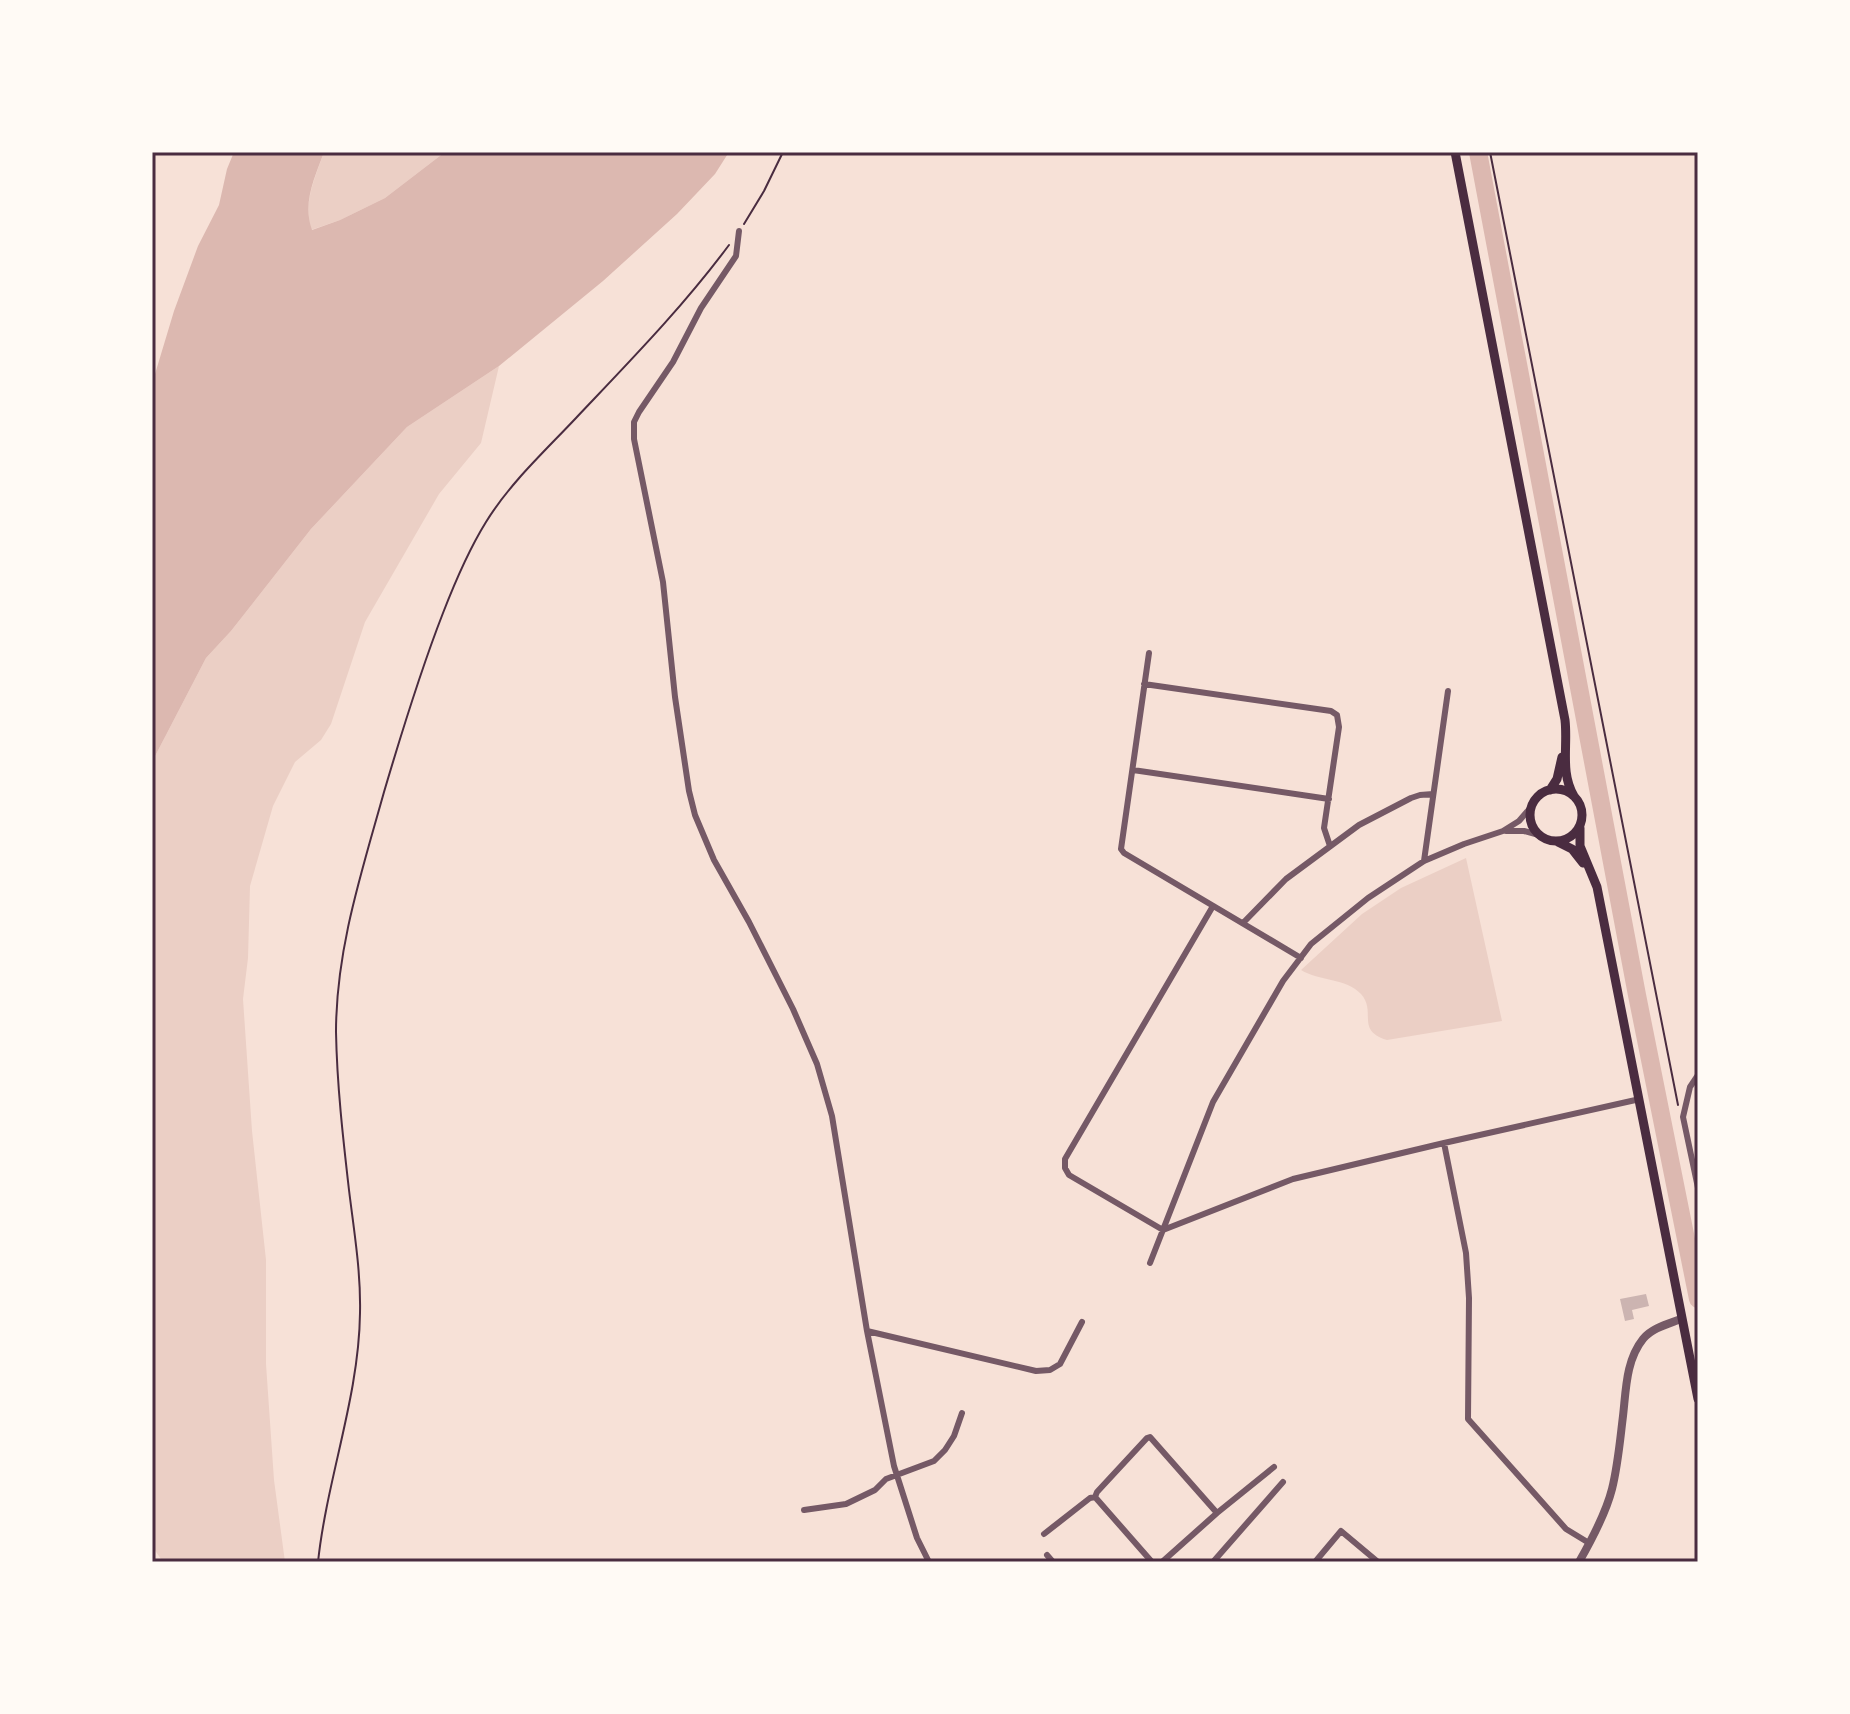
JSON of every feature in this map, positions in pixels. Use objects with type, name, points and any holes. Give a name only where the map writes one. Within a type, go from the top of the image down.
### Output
[{"type":"main road","points":[[1455,152],[1565,720],[1567,780],[1582,811],[1578,841],[1597,887],[1698,1399]]},
{"type":"main road","points":[[1550,790],[1557,779],[1565,746]]},
{"type":"main road","points":[[1574,796],[1558,789],[1542,793],[1532,806],[1531,821],[1539,835],[1572,849],[1590,872]]},
{"type":"main road","points":[[1558,842],[1571,837],[1580,828]]},
{"type":"street","points":[[739,231],[736,256],[701,308],[673,362],[639,412],[634,422],[634,439],[663,582],[675,697],[695,815],[714,860],[787,997],[817,1064],[832,1116],[867,1331],[894,1466],[917,1538],[929,1562]]},
{"type":"street","points":[[1149,653],[1121,849],[1301,958]]},
{"type":"street","points":[[1144,684],[1331,711],[1337,715],[1339,727],[1324,828],[1330,846]]},
{"type":"street","points":[[1424,861],[1448,691]]},
{"type":"street","points":[[1133,770],[1329,799]]},
{"type":"street","points":[[1243,923],[1286,879],[1359,825],[1403,802],[1433,794]]},
{"type":"street","points":[[1150,1263],[1213,1102],[1283,981],[1311,944],[1368,898],[1424,861],[1503,831],[1519,821],[1532,806]]},
{"type":"street","points":[[1503,831],[1539,835]]},
{"type":"street","points":[[1163,1230],[1069,1175],[1065,1159],[1213,906]]},
{"type":"street","points":[[1698,1075],[1690,1087],[1683,1117],[1698,1188]]},
{"type":"street","points":[[1163,1230],[1293,1179],[1640,1099]]},
{"type":"street","points":[[1444,1143],[1466,1253],[1469,1298],[1468,1419],[1566,1529],[1589,1543]]},
{"type":"street","points":[[1579,1562],[1611,1491],[1628,1374],[1634,1354],[1644,1337],[1657,1328],[1681,1319]]},
{"type":"street","points":[[867,1331],[1036,1371],[1050,1370],[1060,1364],[1082,1322]]},
{"type":"street","points":[[804,1510],[846,1504],[875,1490],[886,1479],[925,1465],[945,1450],[962,1413]]},
{"type":"street","points":[[1095,1497],[1150,1437],[1217,1513]]},
{"type":"street","points":[[1162,1562],[1274,1467]]},
{"type":"street","points":[[1213,1562],[1283,1482]]},
{"type":"street","points":[[1044,1534],[1095,1497]]},
{"type":"street","points":[[1095,1497],[1152,1562]]},
{"type":"street","points":[[1315,1562],[1341,1531],[1378,1562]]},
{"type":"street","points":[[1047,1555],[1053,1562]]},
{"type":"path","points":[[318,1562],[350,1395],[360,1314],[337,1052],[340,967],[349,921],[412,695],[462,567],[494,510],[536,460],[681,305],[759,201],[783,152]]},
{"type":"path","points":[[1490,152],[1677,1103],[1683,1117]]},
{"type":"shaded area","points":[[234,152],[324,152],[309,200],[312,230],[385,198],[445,152],[729,152],[715,174],[677,214],[603,281],[499,366],[407,427],[311,529],[206,658],[152,762],[152,384],[174,311],[198,246],[219,205]]},
{"type":"shaded area","points":[[324,152],[445,152],[385,198],[311,230],[309,200]]},
{"type":"shaded area","points":[[499,366],[481,443],[439,494],[365,622],[331,724],[321,740],[295,762],[273,806],[250,886],[248,958],[243,999],[252,1131],[266,1260],[266,1364],[274,1480],[285,1562],[163,1562],[152,1546],[152,762],[206,658],[311,529],[407,427]]},
{"type":"shaded area","points":[[1466,858],[1502,1021],[1387,1040],[1372,1031],[1365,1001],[1355,989],[1301,970],[1362,914],[1401,888]]},
{"type":"building","points":[[1646,1294],[1649,1306],[1632,1310],[1634,1319],[1625,1321],[1620,1299]]},
{"type":"waterway","points":[[1478,152],[1637,995],[1698,1299]]}]
